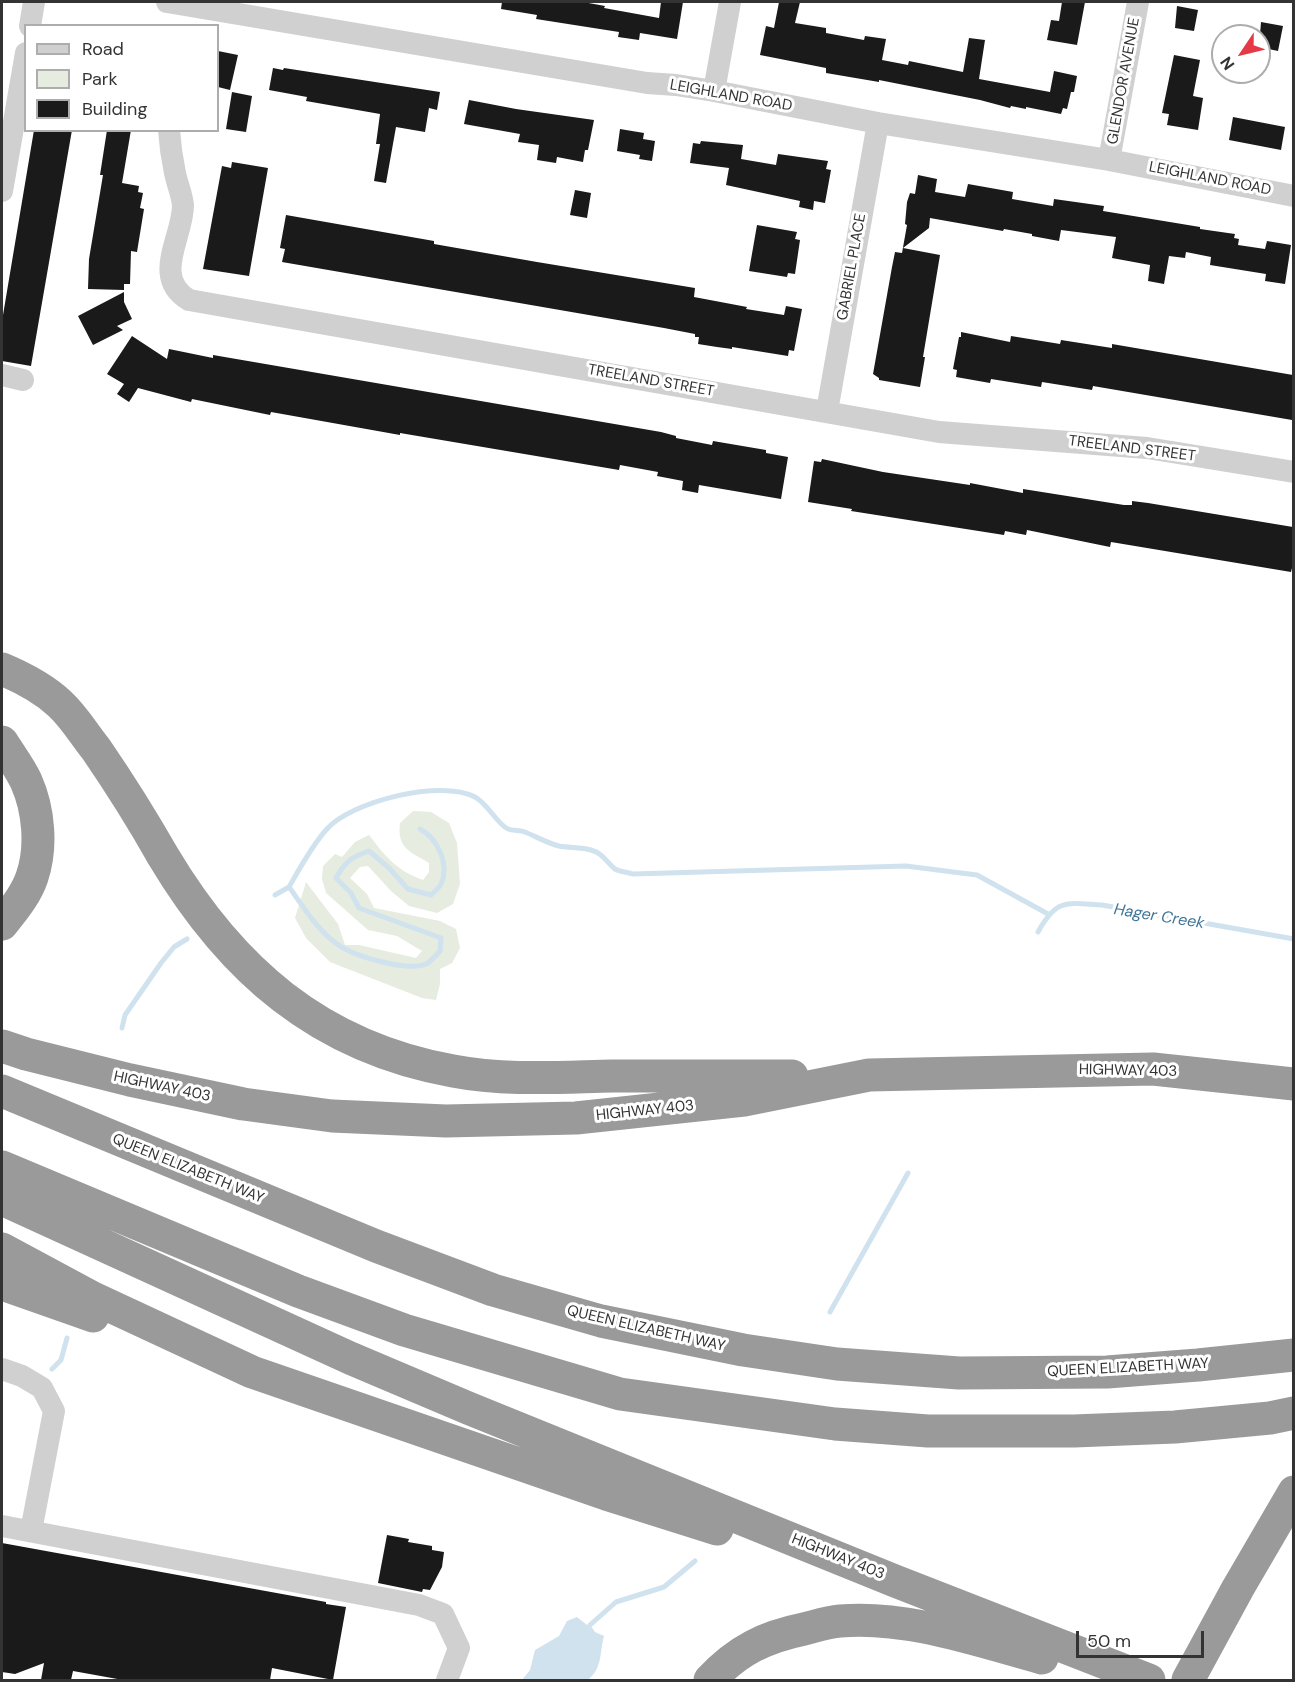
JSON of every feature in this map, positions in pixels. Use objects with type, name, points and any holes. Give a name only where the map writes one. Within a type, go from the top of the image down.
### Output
[{"type":"highway","points":[[2,669],[38,688],[75,720],[124,789],[181,886],[237,956],[271,989],[305,1013],[368,1048],[453,1071],[508,1077],[869,1075]]},
{"type":"highway","points":[[2,742],[26,780],[34,802],[37,827],[32,878],[18,905],[2,924]]},
{"type":"highway","name":"HIGHWAY 403","points":[[2,1046],[130,1080],[243,1104],[332,1116],[446,1121],[576,1118],[621,1114],[744,1100],[869,1075],[1153,1069],[1293,1084]]},
{"type":"highway","name":"QUEEN ELIZABETH WAY","points":[[2,1092],[376,1246],[492,1290],[600,1321],[666,1335],[743,1350],[837,1364],[959,1373],[1107,1372],[1293,1355]]},
{"type":"highway","points":[[2,1167],[341,1307],[404,1330],[620,1394],[811,1421],[928,1431],[1074,1431],[1175,1427],[1269,1418],[1293,1413]]},
{"type":"highway","name":"HIGHWAY 403","points":[[2,1199],[340,1353],[447,1399],[894,1581],[1149,1680]]},
{"type":"highway","points":[[2,1249],[93,1298],[252,1372]]},
{"type":"highway","points":[[2,1284],[606,1494],[848,1571],[894,1581]]},
{"type":"highway","points":[[1188,1676],[1293,1492]]},
{"type":"highway","points":[[710,1680],[748,1648],[777,1635],[840,1621],[884,1622],[927,1628],[1130,1680]]},
{"type":"street","points":[[30,24],[34,2]]},
{"type":"street","points":[[714,91],[730,2]]},
{"type":"street","name":"GLENDOR AVENUE","points":[[1109,160],[1138,2]]},
{"type":"street","name":"LEIGHLAND ROAD","points":[[180,11],[647,83],[714,91],[878,123],[1109,160],[1293,195]]},
{"type":"street","points":[[2,191],[24,64]]},
{"type":"street","name":"GABRIEL PLACE","points":[[827,411],[878,123]]},
{"type":"street","name":"TREELAND STREET","points":[[169,132],[174,170],[183,205],[170,270],[172,283],[180,295],[189,300],[939,432],[1147,448],[1293,472]]},
{"type":"street","points":[[2,1369],[22,1376],[42,1388],[54,1411],[31,1532]]},
{"type":"street","points":[[2,1526],[419,1605],[443,1614],[459,1648],[447,1680]]},
{"type":"green space","points":[[413,811],[431,812],[449,823],[457,843],[460,884],[453,904],[437,913],[409,906],[391,891],[368,866],[360,867],[350,878],[367,894],[374,908],[440,921],[456,929],[460,948],[452,963],[440,969],[440,984],[436,1000],[422,998],[330,962],[306,938],[295,918],[306,882],[338,924],[345,945],[359,945],[416,958],[422,951],[397,936],[368,930],[326,893],[322,879],[323,866],[335,854],[342,857],[355,842],[369,835],[392,862],[423,880],[429,872],[429,863],[406,848],[400,838],[400,823]]},
{"type":"water","points":[[577,1617],[590,1625],[595,1632],[604,1636],[598,1665],[593,1675],[588,1680],[522,1680],[530,1670],[535,1650],[559,1636],[567,1621]]},
{"type":"building","points":[[502,2],[583,2],[659,18],[661,2],[683,2],[677,39],[640,33],[639,40],[618,37],[619,32],[536,19],[537,15],[501,9]]},
{"type":"building","points":[[779,2],[800,2],[795,23],[826,28],[826,33],[864,40],[865,36],[886,39],[882,60],[908,65],[909,61],[963,72],[969,38],[985,40],[979,79],[1050,92],[1054,71],[1077,76],[1074,92],[1071,92],[1067,109],[1063,108],[1061,114],[1026,107],[1026,109],[1011,106],[1010,108],[879,80],[879,82],[826,73],[826,68],[760,55],[766,26],[774,28]]},
{"type":"building","points":[[1062,2],[1085,2],[1077,45],[1047,40],[1051,20],[1059,21]]},
{"type":"building","points":[[1177,6],[1198,10],[1194,31],[1175,28]]},
{"type":"building","points":[[1261,22],[1283,26],[1278,51],[1271,50],[1271,24],[1261,24]]},
{"type":"building","points":[[219,51],[238,55],[230,90],[219,87]]},
{"type":"building","points":[[1174,55],[1200,60],[1193,96],[1203,98],[1198,130],[1167,125],[1169,114],[1162,113]]},
{"type":"building","points":[[273,68],[440,92],[437,110],[429,108],[425,132],[396,127],[386,183],[374,181],[380,144],[376,144],[380,114],[306,101],[307,97],[269,90]]},
{"type":"building","points":[[232,92],[252,96],[246,132],[226,129]]},
{"type":"building","points":[[469,100],[594,120],[583,162],[557,157],[556,163],[537,160],[539,145],[518,142],[520,134],[464,124]]},
{"type":"building","points":[[1233,117],[1285,127],[1281,150],[1229,140]]},
{"type":"building","points":[[620,129],[644,133],[643,139],[655,141],[652,161],[639,159],[640,155],[617,151]]},
{"type":"building","points":[[34,132],[72,132],[31,366],[2,361],[2,321]]},
{"type":"building","points":[[107,132],[131,132],[122,183],[139,186],[138,192],[143,193],[140,208],[144,209],[137,252],[131,251],[130,284],[124,284],[124,290],[88,289],[89,259],[103,175],[100,175]]},
{"type":"building","points":[[701,141],[743,145],[741,159],[776,165],[778,154],[828,161],[826,169],[831,170],[825,203],[814,201],[813,210],[799,207],[800,201],[726,185],[729,168],[690,163],[693,143],[700,144]]},
{"type":"building","points":[[232,162],[268,168],[249,276],[203,269],[222,166],[231,168]]},
{"type":"building","points":[[918,175],[937,179],[935,192],[965,197],[968,184],[1013,192],[1012,199],[1053,206],[1054,199],[1104,206],[1103,211],[1235,234],[1234,238],[1239,239],[1238,245],[1265,249],[1267,241],[1291,245],[1285,284],[1265,281],[1266,274],[1210,265],[1211,257],[1186,252],[1185,258],[1169,256],[1164,284],[1148,281],[1150,265],[1112,258],[1116,237],[1061,230],[1059,241],[1004,229],[1003,231],[930,218],[929,228],[903,248],[940,255],[920,387],[879,380],[873,374],[892,267],[895,252],[902,253],[907,225],[905,224],[907,202],[910,193],[915,194]]},
{"type":"building","points":[[575,190],[591,193],[587,218],[570,215]]},
{"type":"building","points":[[286,215],[434,241],[434,244],[695,288],[694,297],[747,307],[746,309],[784,315],[786,306],[802,309],[794,351],[789,350],[788,356],[698,344],[699,337],[695,337],[695,334],[282,262],[285,249],[280,248]]},
{"type":"building","points":[[757,225],[797,232],[795,239],[800,240],[795,274],[788,273],[787,277],[749,271]]},
{"type":"building","points":[[124,292],[124,302],[132,319],[117,326],[123,330],[93,345],[78,316]]},
{"type":"building","points":[[961,332],[1010,342],[1011,336],[1060,344],[1061,340],[1112,348],[1112,344],[1293,375],[1292,420],[1093,386],[1092,390],[1042,382],[1041,387],[991,379],[990,383],[956,377],[957,370],[953,369]]},
{"type":"building","points":[[132,336],[167,359],[169,349],[213,358],[213,355],[661,432],[676,436],[676,438],[712,445],[713,441],[766,450],[766,453],[788,457],[781,499],[699,485],[698,493],[682,490],[683,481],[657,476],[658,472],[620,465],[619,470],[271,412],[270,415],[192,399],[191,402],[138,388],[129,402],[117,394],[124,384],[107,374]]},
{"type":"building","points":[[822,459],[883,472],[970,485],[970,483],[1023,493],[1023,489],[1124,505],[1132,505],[1132,501],[1148,503],[1293,527],[1293,568],[1291,572],[1111,542],[1110,547],[1027,530],[1026,535],[1005,531],[1004,535],[808,502],[814,461],[821,462]]},
{"type":"building","points":[[387,1535],[409,1539],[408,1542],[432,1546],[432,1550],[444,1552],[442,1567],[430,1590],[423,1589],[422,1592],[378,1583]]},
{"type":"building","points":[[2,1543],[346,1607],[333,1680],[272,1668],[270,1680],[123,1680],[73,1671],[71,1680],[41,1680],[44,1663],[15,1674],[2,1672]]},
{"type":"waterway","points":[[289,887],[315,843],[338,820],[375,802],[397,796],[441,790],[460,792],[475,797],[508,829],[525,832],[559,846],[591,850],[602,856],[615,869],[633,874],[906,866],[977,875],[1048,914]]},
{"type":"waterway","points":[[275,895],[289,887],[323,932],[345,949],[380,962],[406,966],[426,964],[440,951],[441,938],[359,908],[351,893],[336,878],[349,861],[369,851],[408,889],[431,895],[441,884],[443,860],[432,839],[420,829]]},
{"type":"waterway","name":"Hager Creek","points":[[1038,932],[1057,908],[1079,904],[1102,905],[1294,939]]},
{"type":"waterway","points":[[122,1028],[125,1015],[161,963],[174,947],[187,939]]},
{"type":"waterway","name":"Hager Creek","points":[[830,1312],[908,1173]]},
{"type":"waterway","points":[[52,1369],[61,1360],[67,1338]]},
{"type":"waterway","name":"Hager Creek","points":[[590,1625],[616,1602],[664,1587],[695,1561]]}]
